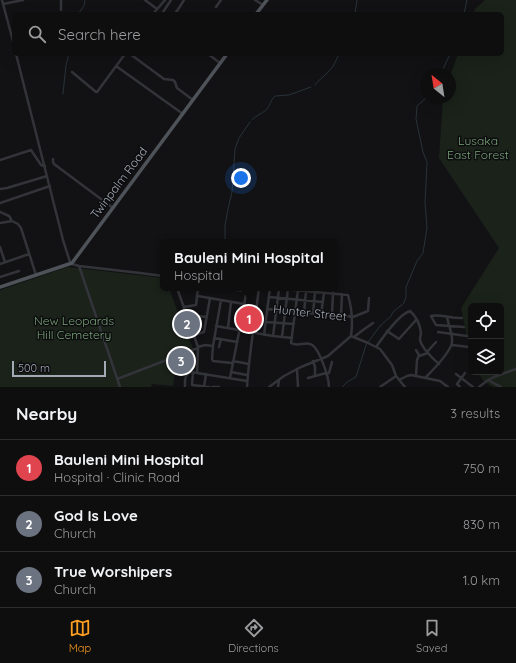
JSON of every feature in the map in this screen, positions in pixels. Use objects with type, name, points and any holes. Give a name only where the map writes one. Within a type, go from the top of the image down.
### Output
[{"type":"main road","points":[[258,12],[267,0]]},
{"type":"main road","name":"Twinpalm Road","points":[[72,263],[225,56]]},
{"type":"main road","points":[[0,287],[72,263]]},
{"type":"street","points":[[2,0],[12,38]]},
{"type":"street","points":[[3,4],[23,0]]},
{"type":"street","points":[[61,0],[61,10]]},
{"type":"street","points":[[145,0],[157,9]]},
{"type":"street","points":[[155,12],[164,0]]},
{"type":"street","points":[[163,12],[171,0]]},
{"type":"street","points":[[176,12],[184,0]]},
{"type":"street","points":[[216,7],[221,0]]},
{"type":"street","points":[[255,0],[263,6]]},
{"type":"street","points":[[17,56],[69,259],[72,263],[78,266],[160,276]]},
{"type":"street","points":[[72,72],[97,92],[124,56]]},
{"type":"street","points":[[133,56],[164,79],[174,81],[177,88],[193,100]]},
{"type":"street","points":[[211,56],[220,63]]},
{"type":"street","points":[[116,66],[183,114]]},
{"type":"street","points":[[0,160],[31,150],[41,165],[45,166]]},
{"type":"street","points":[[53,159],[54,164],[113,208]]},
{"type":"street","points":[[0,189],[47,176]]},
{"type":"street","points":[[0,203],[50,186]]},
{"type":"street","points":[[0,212],[10,217],[10,221]]},
{"type":"street","points":[[0,223],[10,221],[15,222],[20,226],[36,276]]},
{"type":"street","points":[[0,247],[5,262]]},
{"type":"street","points":[[0,264],[29,254]]},
{"type":"street","points":[[78,266],[120,387]]},
{"type":"street","points":[[0,277],[19,271]]},
{"type":"street","points":[[178,291],[198,348],[197,373]]},
{"type":"street","points":[[184,307],[196,305],[198,291]]},
{"type":"street","points":[[230,378],[246,291]]},
{"type":"street","points":[[246,387],[259,291]]},
{"type":"street","points":[[264,334],[270,291]]},
{"type":"street","points":[[273,336],[279,291]]},
{"type":"street","points":[[282,337],[288,291]]},
{"type":"street","points":[[298,291],[291,342],[293,344],[313,345],[321,358],[329,382],[329,387]]},
{"type":"street","points":[[304,313],[306,291],[348,295],[353,317],[352,337]]},
{"type":"street","points":[[313,314],[315,292]]},
{"type":"street","points":[[322,314],[324,293]]},
{"type":"street","points":[[332,315],[333,293]]},
{"type":"street","points":[[341,315],[342,294]]},
{"type":"street","points":[[198,296],[244,304]]},
{"type":"street","points":[[269,297],[323,302]]},
{"type":"street","points":[[194,335],[203,332],[210,298]]},
{"type":"street","points":[[353,317],[368,311],[369,298]]},
{"type":"street","points":[[221,300],[214,338],[212,360],[249,364]]},
{"type":"street","points":[[228,328],[231,302]]},
{"type":"street","points":[[243,309],[257,311]]},
{"type":"street","name":"Hunter Street","points":[[267,309],[353,317]]},
{"type":"street","points":[[376,347],[387,331],[408,311],[411,311],[420,326],[420,340],[427,353],[439,364]]},
{"type":"street","points":[[462,318],[439,315],[431,316],[436,325],[464,327]]},
{"type":"street","points":[[188,318],[196,316],[206,317]]},
{"type":"street","points":[[425,378],[436,368],[452,345],[451,333],[446,317]]},
{"type":"street","points":[[387,331],[399,338],[416,320]]},
{"type":"street","points":[[266,322],[294,324]]},
{"type":"street","points":[[268,387],[297,369],[330,354],[373,323]]},
{"type":"street","points":[[216,326],[292,338]]},
{"type":"street","points":[[438,332],[467,336]]},
{"type":"street","points":[[352,337],[380,349],[392,365],[396,376],[405,387]]},
{"type":"street","points":[[214,338],[237,342]]},
{"type":"street","points":[[219,347],[221,340]]},
{"type":"street","points":[[419,356],[427,353],[436,342]]},
{"type":"street","points":[[117,379],[205,345],[213,346]]},
{"type":"street","points":[[452,345],[468,347]]},
{"type":"street","points":[[416,350],[419,354],[416,376]]},
{"type":"street","points":[[188,352],[190,363]]},
{"type":"street","points":[[176,357],[180,366],[180,371]]},
{"type":"street","points":[[314,361],[315,376]]},
{"type":"street","points":[[308,378],[329,373],[332,362]]},
{"type":"street","points":[[297,369],[298,387]]},
{"type":"street","points":[[479,387],[484,386],[487,381],[494,377],[516,369]]},
{"type":"street","points":[[185,387],[186,375],[190,372],[247,381]]},
{"type":"street","points":[[193,372],[192,385],[209,387]]},
{"type":"street","points":[[231,372],[247,375]]},
{"type":"street","points":[[460,387],[457,384],[465,373]]},
{"type":"street","points":[[204,387],[206,374]]},
{"type":"street","points":[[456,374],[473,387]]},
{"type":"street","points":[[399,380],[408,375],[416,376],[440,381],[448,387]]},
{"type":"street","points":[[380,387],[396,376]]},
{"type":"street","points":[[278,387],[279,380]]},
{"type":"street","points":[[487,381],[501,387]]},
{"type":"street","points":[[212,387],[219,387]]},
{"type":"green space","name":"Lusaka East Forest","points":[[485,0],[516,0],[516,387],[493,387],[484,382],[480,375],[504,375],[504,303],[468,303],[468,341],[461,308],[499,248],[439,158],[443,104],[456,104],[456,68],[453,68],[457,56],[504,56],[504,12],[474,12]]},
{"type":"green space","name":"New Leopards Hill Cemetery","points":[[68,267],[160,278],[160,291],[170,291],[194,351],[177,358],[173,386],[152,384],[151,387],[0,387],[0,290]]},
{"type":"waterway","points":[[80,12],[84,6],[85,0]]},
{"type":"waterway","points":[[355,12],[357,0]]},
{"type":"waterway","points":[[464,12],[467,0]]},
{"type":"waterway","points":[[63,94],[68,56]]},
{"type":"waterway","points":[[315,85],[332,68],[338,56]]},
{"type":"waterway","points":[[443,68],[449,56]]},
{"type":"waterway","points":[[252,120],[269,107],[275,96],[289,95],[311,87]]},
{"type":"waterway","points":[[420,103],[417,106],[416,119],[423,152],[427,162]]},
{"type":"waterway","points":[[225,239],[225,225],[232,192],[235,149],[239,138],[250,122]]},
{"type":"waterway","points":[[342,387],[356,377],[366,345],[380,326],[404,303],[406,297],[406,287],[417,261],[423,253],[427,228],[425,203],[427,163]]},
{"type":"place","name":"Bauleni Mini Hospital","points":[[249,319]]},
{"type":"place","name":"God Is Love","points":[[187,324]]},
{"type":"place","name":"True Worshipers","points":[[181,361]]}]
